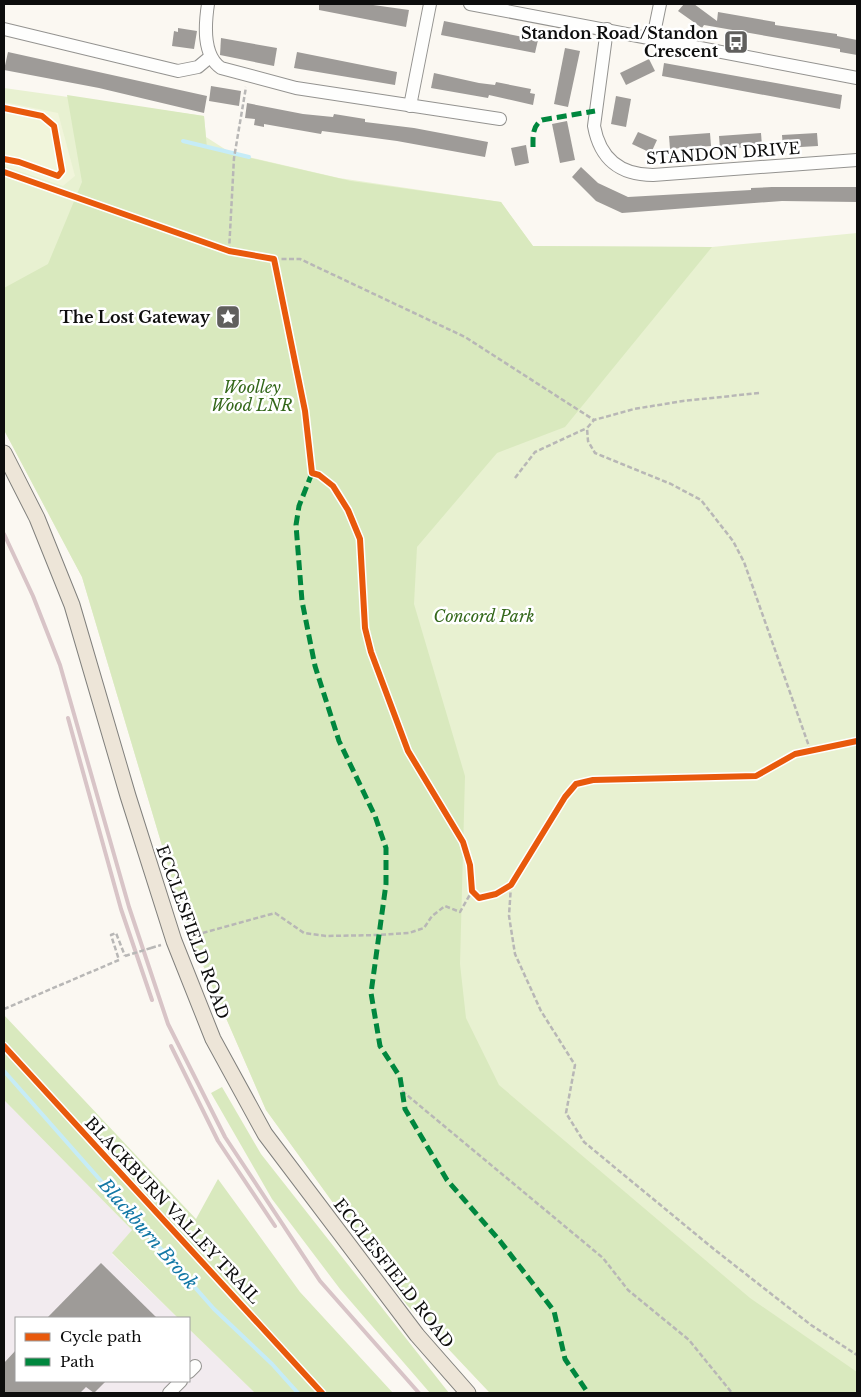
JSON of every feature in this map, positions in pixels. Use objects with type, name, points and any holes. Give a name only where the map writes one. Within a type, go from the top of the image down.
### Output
[{"type":"main road","name":"ECCLESFIELD ROAD","points":[[4,453],[37,518],[72,605],[128,796],[174,941],[213,1039],[265,1134],[417,1334],[468,1393]]},
{"type":"street","points":[[208,4],[206,38],[210,56],[221,68],[296,88],[500,119]]},
{"type":"street","points":[[410,106],[430,4]]},
{"type":"street","points":[[470,4],[857,78]]},
{"type":"street","points":[[653,38],[660,4]]},
{"type":"street","points":[[4,29],[178,71],[198,67],[210,56]]},
{"type":"street","name":"STANDON DRIVE","points":[[607,29],[594,126],[597,141],[603,151],[627,172],[638,175],[857,160]]},
{"type":"street","points":[[169,1393],[179,1382]]},
{"type":"path","points":[[229,252],[234,158],[248,76]]},
{"type":"path","points":[[4,172],[229,252],[274,259],[300,259],[465,337],[594,420]]},
{"type":"path","points":[[174,941],[274,913],[304,932],[326,936],[409,933],[424,928],[432,916],[445,906],[460,912],[472,891],[470,866],[463,842],[408,751],[371,652],[365,628],[360,539],[348,510],[333,486],[319,475],[312,473],[305,411],[274,259]]},
{"type":"path","points":[[515,478],[535,452],[588,428],[594,420],[634,409],[683,401],[759,393]]},
{"type":"path","points":[[588,428],[588,441],[595,453],[672,484],[701,500],[733,541],[744,562],[811,752]]},
{"type":"path","points":[[472,891],[479,898],[496,894],[511,885],[565,797],[576,784],[593,780],[756,776],[795,754],[857,741]]},
{"type":"path","points":[[511,885],[509,916],[514,954],[540,1010],[575,1065],[566,1113],[584,1142],[811,1325],[857,1355]]},
{"type":"path","points":[[4,1009],[119,960],[111,935],[116,933],[125,956],[151,948]]},
{"type":"path","points":[[402,1091],[603,1258],[628,1290],[689,1340],[732,1393]]},
{"type":"shaded area","points":[[4,1100],[132,1230],[112,1254],[177,1317],[15,1317],[15,1382],[190,1382],[190,1330],[255,1393],[4,1393]]},
{"type":"green space","name":"Concord Park","points":[[4,88],[204,116],[206,137],[231,153],[339,178],[501,202],[533,246],[712,247],[857,233],[857,1393],[490,1393],[407,1305],[266,1110],[186,926],[82,577],[4,430]]},
{"type":"green space","name":"Woolley Wood LNR","points":[[67,95],[204,116],[207,148],[351,181],[501,202],[533,246],[712,247],[565,427],[497,453],[417,547],[414,604],[465,776],[460,964],[466,1018],[499,1085],[750,1298],[857,1372],[857,1393],[490,1393],[407,1305],[266,1110],[186,926],[82,577],[4,430],[4,288],[48,264],[82,182]]},
{"type":"green space","points":[[4,102],[58,113],[75,176],[63,186],[4,166]]},
{"type":"green space","points":[[4,1015],[196,1219],[218,1179],[300,1292],[393,1393],[255,1393],[190,1330],[190,1317],[177,1317],[112,1253],[132,1230],[4,1100]]},
{"type":"green space","points":[[222,1087],[261,1154],[449,1393],[430,1393],[340,1289],[272,1199],[211,1093]]},
{"type":"building","points":[[319,4],[366,4],[409,10],[406,27],[319,10]]},
{"type":"building","points":[[684,4],[694,4],[717,21],[718,12],[775,22],[775,25],[837,34],[837,36],[857,40],[857,55],[840,52],[840,49],[704,25],[702,28],[678,11]]},
{"type":"building","points":[[444,21],[538,40],[535,53],[441,35]]},
{"type":"building","points":[[178,28],[197,31],[194,49],[172,46],[174,31],[178,32]]},
{"type":"building","points":[[221,38],[277,48],[274,66],[220,55]]},
{"type":"building","points":[[565,48],[580,51],[568,107],[554,104]]},
{"type":"building","points":[[8,52],[207,96],[204,113],[99,88],[4,70]]},
{"type":"building","points":[[297,52],[397,72],[395,85],[294,68]]},
{"type":"building","points":[[649,59],[655,71],[626,85],[620,73]]},
{"type":"building","points":[[664,63],[842,95],[840,109],[662,76]]},
{"type":"building","points":[[434,73],[479,83],[495,85],[496,82],[531,89],[530,93],[535,94],[533,105],[489,95],[488,98],[431,88]]},
{"type":"building","points":[[211,86],[241,91],[239,106],[209,101]]},
{"type":"building","points":[[616,96],[631,99],[626,127],[611,124]]},
{"type":"building","points":[[247,103],[303,114],[333,117],[334,114],[365,119],[365,122],[414,128],[488,142],[485,157],[397,141],[322,131],[321,134],[264,124],[264,127],[254,125],[255,119],[245,118]]},
{"type":"building","points":[[567,121],[575,160],[560,163],[552,124]]},
{"type":"building","points":[[638,132],[657,140],[651,153],[632,144]]},
{"type":"building","points":[[710,133],[711,146],[670,149],[669,136]]},
{"type":"building","points":[[761,133],[762,146],[720,149],[719,136]]},
{"type":"building","points":[[817,133],[818,146],[783,148],[782,135]]},
{"type":"building","points":[[526,145],[529,163],[515,166],[511,148]]},
{"type":"building","points":[[581,167],[598,183],[628,197],[751,190],[751,188],[772,187],[857,187],[857,202],[782,201],[622,213],[596,201],[572,177]]},
{"type":"building","points":[[101,1263],[156,1317],[48,1317]]},
{"type":"building","points":[[15,1351],[15,1382],[105,1382],[94,1393],[86,1387],[80,1393],[4,1393],[4,1363]]},
{"type":"waterway","points":[[183,141],[249,157]]},
{"type":"waterway","name":"Blackburn Brook","points":[[4,1071],[214,1309],[272,1364],[298,1393]]},
{"type":"railway","points":[[4,534],[33,596],[60,665],[129,907],[168,1024],[225,1137],[320,1281],[419,1393]]},
{"type":"railway","points":[[68,718],[121,909],[152,1000]]},
{"type":"railway","points":[[171,1046],[218,1141],[275,1226]]},
{"type":"marked path","points":[[533,147],[536,125],[542,120],[595,111]]},
{"type":"marked path","points":[[312,473],[299,506],[296,525],[302,601],[315,666],[339,741],[375,816],[386,848],[386,884],[371,993],[380,1046],[400,1077],[405,1109],[447,1180],[500,1241],[554,1311],[565,1359],[588,1393]]},
{"type":"cycle path","points":[[4,108],[42,116],[54,126],[62,171],[58,176],[19,162],[4,159]]},
{"type":"cycle path","points":[[4,172],[229,251],[274,259],[305,411],[312,473],[319,475],[333,486],[348,510],[360,539],[365,628],[371,652],[408,751],[463,842],[470,865],[472,891],[479,898],[496,894],[511,885],[565,797],[576,784],[593,780],[756,776],[795,754],[857,741]]},
{"type":"cycle path","name":"BLACKBURN VALLEY TRAIL","points":[[4,1046],[322,1393]]},
{"type":"place","name":"Standon Road/Standon Crescent","points":[[736,42]]},
{"type":"place","name":"The Lost Gateway","points":[[228,317]]}]
